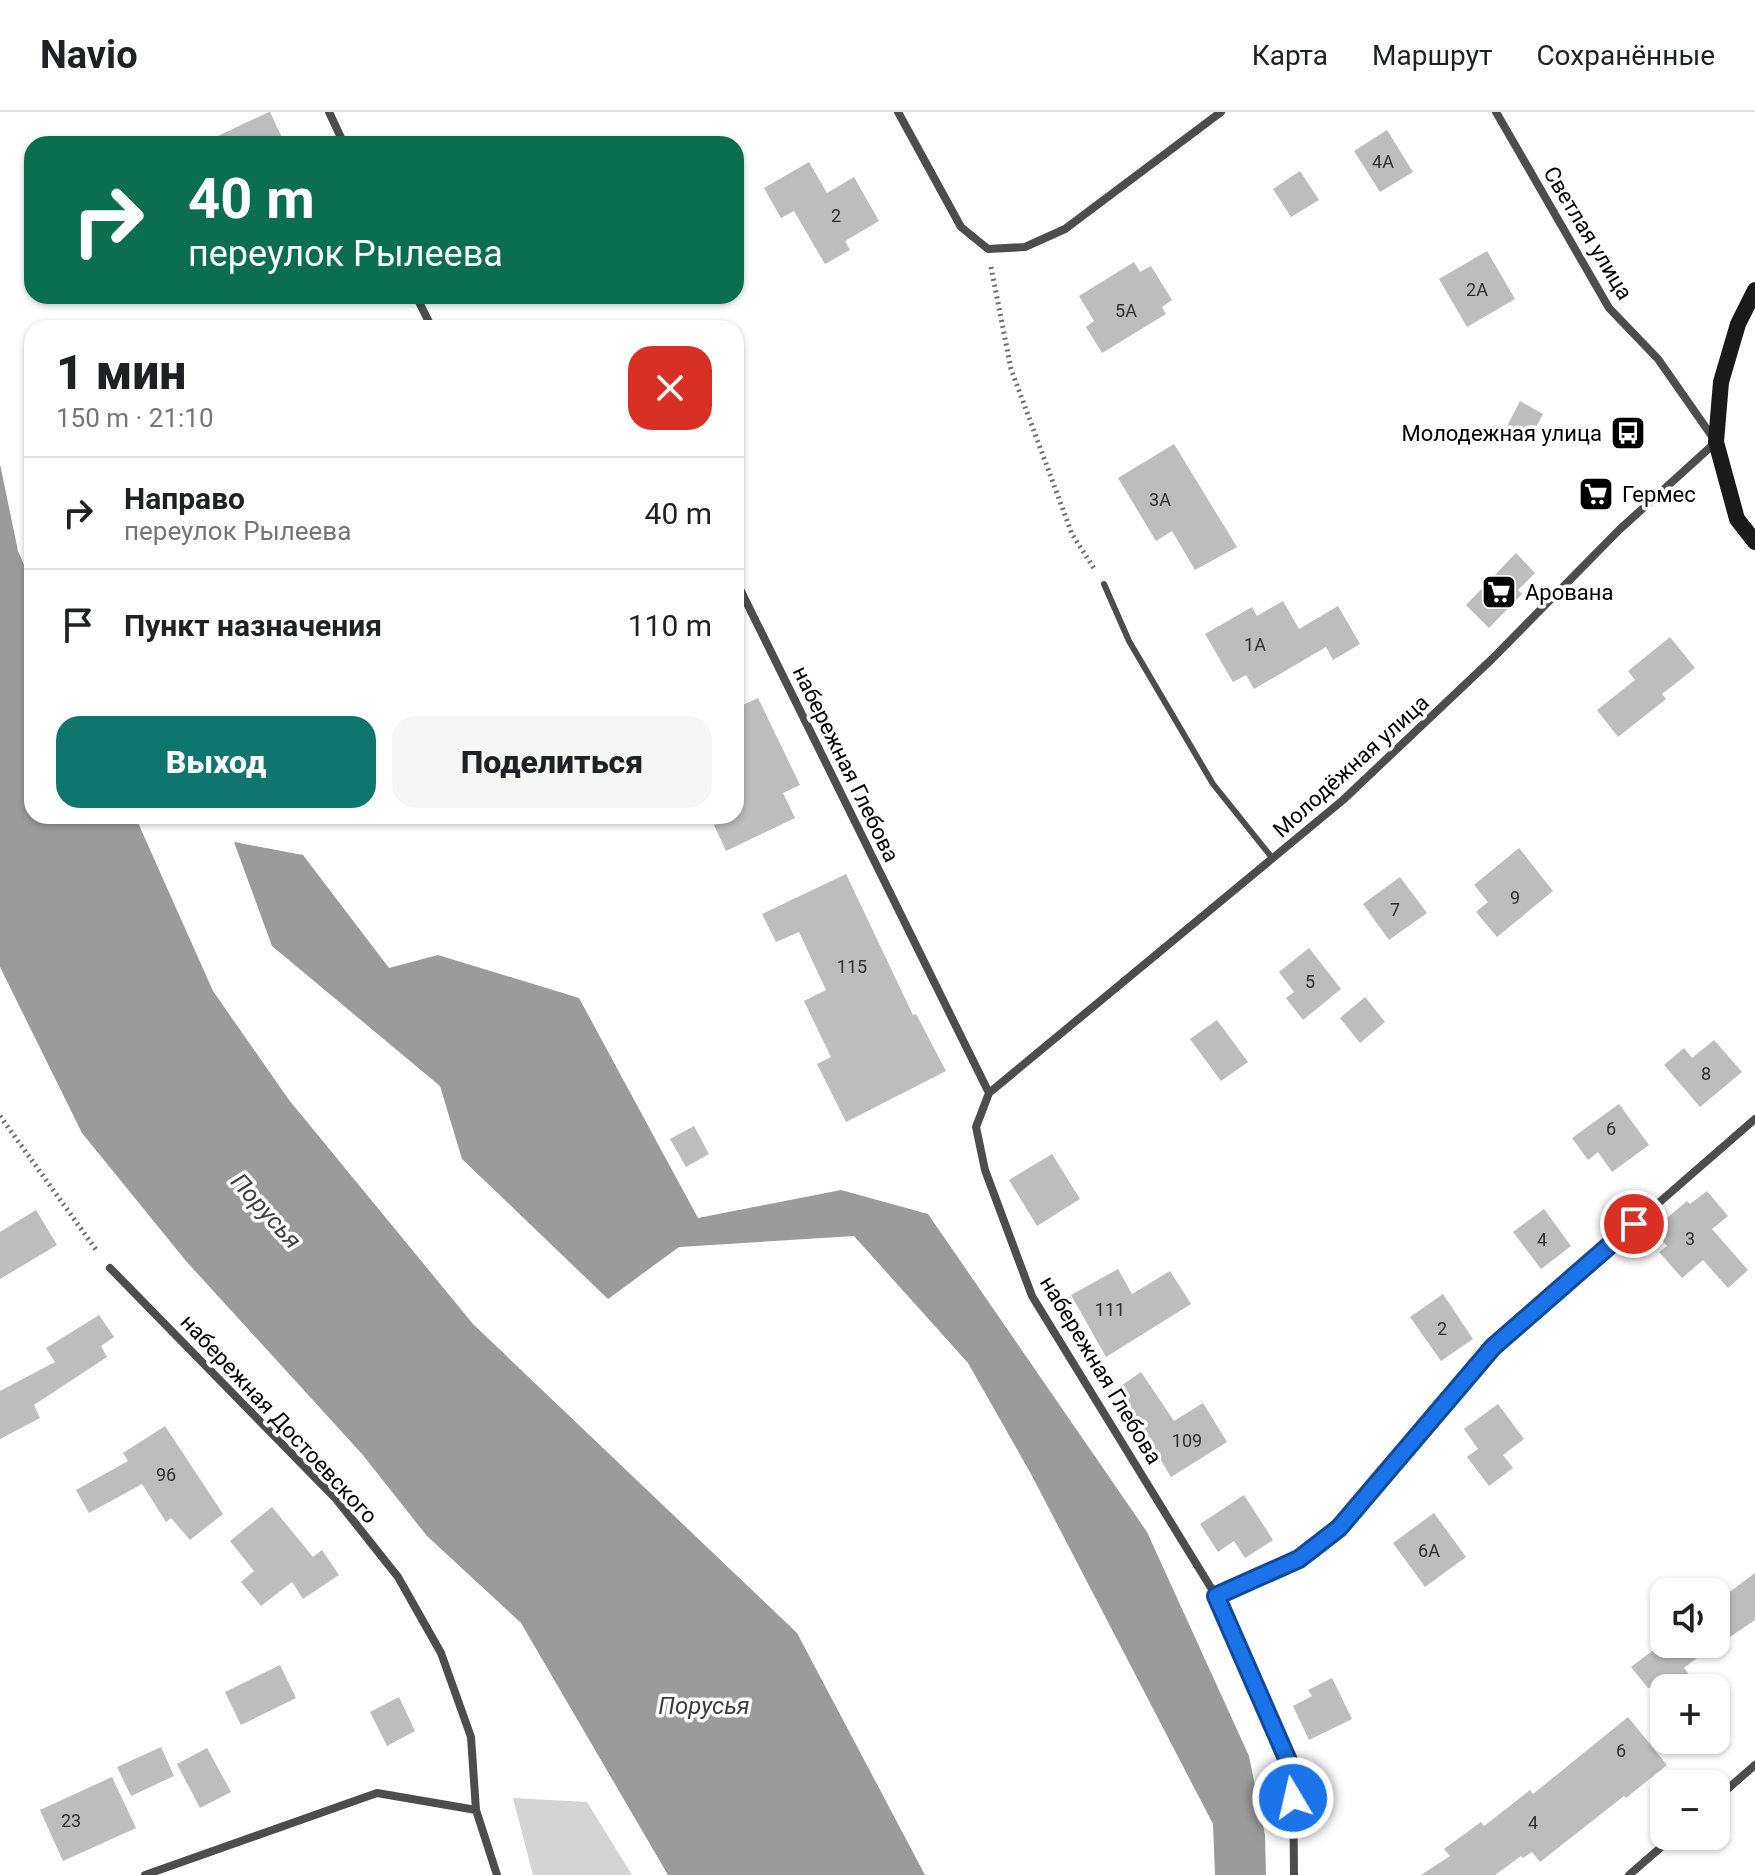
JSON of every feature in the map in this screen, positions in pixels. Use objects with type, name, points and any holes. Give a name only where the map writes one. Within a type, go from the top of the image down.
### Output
[{"type":"street","points":[[329,112],[340,136]]},
{"type":"street","points":[[898,112],[961,227],[988,249],[1025,247],[1065,229],[1221,112]]},
{"type":"street","name":"Светлая улица","points":[[1496,112],[1609,308],[1658,359],[1716,442]]},
{"type":"street","points":[[1755,290],[1738,324],[1721,382],[1716,442],[1737,519],[1755,542]]},
{"type":"street","name":"Молодёжная улица","points":[[989,1093],[1355,790],[1492,659],[1619,530],[1716,442]]},
{"type":"street","name":"набережная Глебова","points":[[744,597],[989,1093],[976,1127],[985,1170],[1032,1296],[1216,1596],[1293,1772],[1294,1875]]},
{"type":"street","points":[[1216,1596],[1299,1559],[1339,1528],[1493,1347],[1755,1119]]},
{"type":"street","name":"набережная Достоевского","points":[[110,1268],[336,1499],[398,1577],[441,1653],[471,1737],[476,1810],[497,1875]]},
{"type":"street","points":[[1730,1787],[1755,1765]]},
{"type":"street","points":[[145,1875],[377,1793],[476,1810]]},
{"type":"street","points":[[1629,1875],[1658,1850]]},
{"type":"lane","points":[[1104,584],[1129,641],[1213,784],[1274,859]]},
{"type":"path","points":[[988,249],[1011,369],[1072,534],[1104,584]]},
{"type":"path","points":[[0,1116],[110,1268]]},
{"type":"shaded area","points":[[513,1798],[587,1802],[632,1875],[533,1875]]},
{"type":"water","name":"Порусья","points":[[0,464],[18,551],[24,565],[24,824],[139,824],[213,991],[289,1100],[473,1324],[797,1633],[925,1875],[668,1875],[521,1623],[427,1536],[362,1454],[186,1261],[82,1133],[0,967]]},
{"type":"water","points":[[234,842],[303,855],[389,968],[438,955],[579,998],[698,1218],[841,1190],[928,1214],[1147,1532],[1249,1756],[1265,1835],[1266,1875],[1215,1875],[1213,1824],[1031,1474],[968,1363],[854,1236],[679,1247],[608,1299],[462,1159],[440,1086],[272,946]]},
{"type":"building","points":[[269,112],[281,136],[218,136]]},
{"type":"building","points":[[1387,130],[1413,172],[1380,192],[1354,151]]},
{"type":"building","points":[[809,162],[827,193],[854,177],[879,221],[845,241],[850,250],[825,264],[794,211],[781,218],[764,188]]},
{"type":"building","points":[[1300,171],[1319,200],[1291,217],[1273,189]]},
{"type":"building","points":[[1487,251],[1515,299],[1467,327],[1439,279]]},
{"type":"building","points":[[1134,262],[1140,272],[1151,266],[1172,300],[1162,307],[1166,314],[1102,353],[1086,327],[1094,321],[1079,296]]},
{"type":"building","points":[[1520,401],[1543,414],[1529,440],[1506,428]]},
{"type":"building","points":[[1174,444],[1237,547],[1195,570],[1172,531],[1156,541],[1118,478]]},
{"type":"building","name":"Арована","points":[[1516,553],[1535,573],[1518,590],[1522,594],[1489,628],[1466,605]]},
{"type":"building","points":[[1283,601],[1299,629],[1338,606],[1360,644],[1333,660],[1326,647],[1254,689],[1246,675],[1233,682],[1205,634],[1252,607],[1257,616]]},
{"type":"building","points":[[1670,637],[1695,668],[1662,694],[1666,699],[1618,737],[1597,710],[1635,680],[1628,671]]},
{"type":"building","points":[[758,698],[800,785],[783,793],[795,818],[726,851],[714,825],[744,824],[744,704]]},
{"type":"building","points":[[1519,848],[1553,891],[1497,937],[1476,912],[1488,902],[1474,885]]},
{"type":"building","points":[[846,874],[913,1015],[916,1014],[946,1071],[846,1122],[817,1064],[831,1057],[804,1001],[826,990],[799,932],[776,942],[762,914]]},
{"type":"building","points":[[1400,877],[1427,913],[1389,940],[1363,904]]},
{"type":"building","points":[[1309,948],[1341,989],[1303,1020],[1286,998],[1294,992],[1279,972]]},
{"type":"building","points":[[1365,997],[1385,1022],[1360,1043],[1340,1018]]},
{"type":"building","points":[[1217,1020],[1248,1062],[1221,1081],[1190,1039]]},
{"type":"building","points":[[1714,1040],[1742,1072],[1700,1107],[1664,1065],[1684,1048],[1692,1058]]},
{"type":"building","points":[[1619,1104],[1649,1145],[1612,1172],[1598,1152],[1588,1160],[1572,1138]]},
{"type":"building","points":[[694,1126],[709,1154],[686,1167],[670,1139]]},
{"type":"building","points":[[1052,1154],[1080,1199],[1037,1226],[1009,1180]]},
{"type":"building","points":[[1707,1191],[1728,1216],[1712,1229],[1748,1270],[1728,1288],[1703,1260],[1682,1278],[1659,1252],[1667,1246],[1653,1230],[1687,1201],[1690,1204]]},
{"type":"building","points":[[1544,1209],[1571,1246],[1541,1269],[1513,1232]]},
{"type":"building","points":[[36,1210],[57,1245],[0,1279],[0,1232]]},
{"type":"building","points":[[1118,1269],[1132,1294],[1170,1271],[1191,1304],[1106,1357],[1071,1295]]},
{"type":"building","points":[[1443,1294],[1473,1339],[1441,1361],[1410,1317]]},
{"type":"building","points":[[99,1315],[114,1337],[101,1346],[107,1357],[34,1405],[40,1418],[0,1439],[0,1391],[55,1362],[46,1348]]},
{"type":"building","points":[[1141,1372],[1174,1421],[1203,1403],[1227,1442],[1171,1477],[1115,1390]]},
{"type":"building","points":[[1498,1404],[1524,1439],[1503,1455],[1513,1468],[1489,1486],[1467,1457],[1478,1449],[1464,1429]]},
{"type":"building","points":[[165,1426],[223,1514],[190,1540],[171,1518],[166,1522],[142,1484],[89,1513],[76,1490],[128,1461],[123,1453]]},
{"type":"building","points":[[1244,1495],[1273,1540],[1245,1558],[1234,1541],[1218,1552],[1200,1524]]},
{"type":"building","points":[[272,1507],[313,1557],[322,1550],[339,1575],[303,1599],[292,1582],[261,1606],[241,1582],[254,1571],[230,1541]]},
{"type":"building","points":[[1434,1513],[1466,1557],[1425,1587],[1393,1543]]},
{"type":"building","points":[[1755,1573],[1755,1620],[1730,1637],[1730,1592]]},
{"type":"building","points":[[1650,1653],[1650,1658],[1697,1658],[1684,1668],[1688,1674],[1650,1674],[1650,1688],[1631,1667]]},
{"type":"building","points":[[280,1665],[296,1698],[241,1725],[225,1692]]},
{"type":"building","points":[[1332,1678],[1352,1719],[1309,1740],[1293,1706],[1312,1696],[1308,1690]]},
{"type":"building","points":[[399,1697],[415,1731],[387,1746],[370,1712]]},
{"type":"building","points":[[1628,1717],[1650,1744],[1650,1754],[1658,1754],[1667,1765],[1661,1770],[1650,1770],[1650,1779],[1540,1862],[1532,1852],[1523,1858],[1521,1856],[1495,1875],[1421,1875],[1450,1856],[1444,1849],[1481,1822],[1484,1826],[1530,1790],[1533,1794]]},
{"type":"building","points":[[161,1747],[174,1776],[131,1796],[117,1767]]},
{"type":"building","points":[[207,1748],[231,1792],[200,1808],[177,1764]]},
{"type":"building","points":[[112,1777],[136,1828],[63,1861],[40,1810]]},
{"type":"place","name":"Молодежная улица","points":[[1628,433]]},
{"type":"place","name":"Гермес","points":[[1596,494]]},
{"type":"place","name":"Арована","points":[[1499,592]]},
{"type":"route","points":[[1293,1798],[1293,1772],[1216,1596],[1299,1559],[1339,1528],[1493,1347],[1634,1224]]}]
